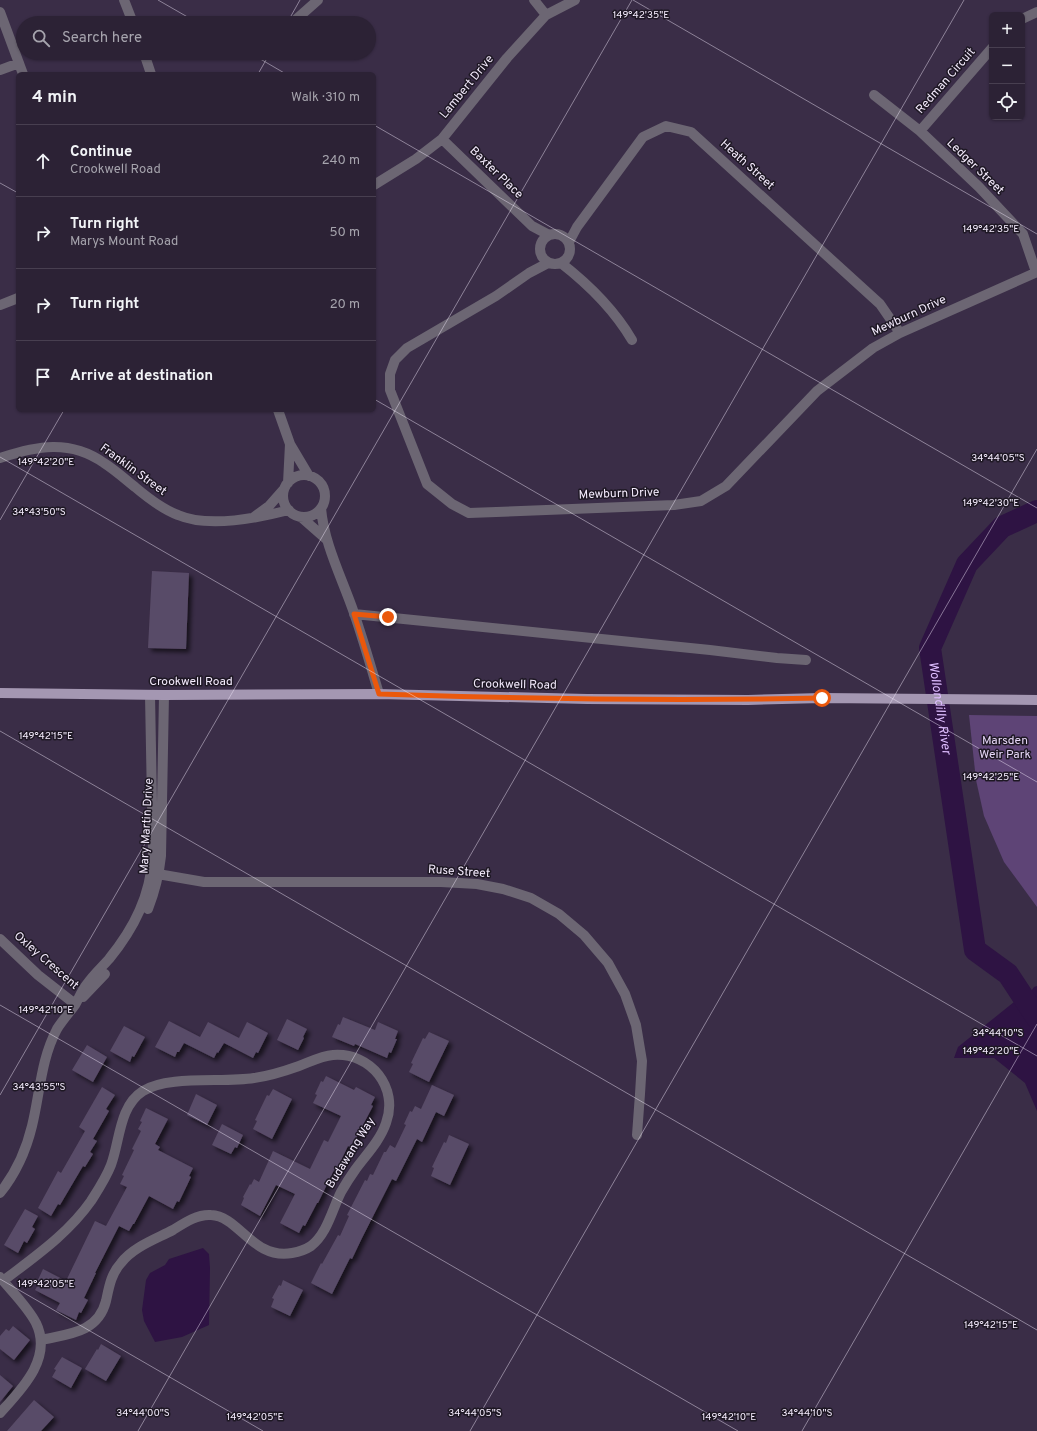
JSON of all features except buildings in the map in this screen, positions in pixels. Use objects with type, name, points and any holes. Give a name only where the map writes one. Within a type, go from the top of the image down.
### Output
[{"type":"main road","name":"Crookwell Road","points":[[0,693],[150,695],[379,694],[587,699],[748,700],[822,698],[1033,700]]},
{"type":"street","points":[[124,0],[130,16]]},
{"type":"street","points":[[300,16],[318,0]]},
{"type":"street","points":[[534,0],[546,15]]},
{"type":"street","name":"Lambert Drive","points":[[376,185],[416,159],[442,139],[507,58],[546,15],[576,0]]},
{"type":"street","points":[[0,12],[16,55]]},
{"type":"street","points":[[1025,18],[1037,12]]},
{"type":"street","name":"Redman Circuit","points":[[920,131],[989,51]]},
{"type":"street","points":[[18,60],[22,72]]},
{"type":"street","points":[[146,60],[150,72]]},
{"type":"street","points":[[0,70],[19,63]]},
{"type":"street","name":"Ledger Street","points":[[874,95],[920,131],[979,187],[1024,234],[1037,272]]},
{"type":"street","name":"Heath Street","points":[[565,239],[577,227],[643,137],[666,126],[691,132],[880,304],[900,333]]},
{"type":"street","name":"Baxter Place","points":[[442,139],[532,226],[549,235]]},
{"type":"street","name":"Baxter Place","points":[[532,226],[541,243]]},
{"type":"street","points":[[569,255],[561,263],[552,264],[544,259],[539,251],[541,243],[549,235],[558,234],[565,239],[576,274]]},
{"type":"street","name":"Mewburn Drive","points":[[544,259],[529,273],[496,296],[407,348],[395,360],[390,374],[390,390],[427,484],[452,504],[470,513],[674,505],[701,501],[726,486],[817,391],[873,348],[900,333],[1037,272]]},
{"type":"street","points":[[561,263],[576,274],[622,322],[632,340]]},
{"type":"street","points":[[0,305],[16,299]]},
{"type":"street","points":[[279,412],[290,444],[309,476]]},
{"type":"street","points":[[290,444],[284,501],[289,510],[295,515],[301,517],[327,540]]},
{"type":"street","name":"Franklin Street","points":[[0,458],[22,451],[47,446],[66,447],[84,452],[104,462],[159,506],[179,516],[202,521],[252,518],[289,510]]},
{"type":"street","points":[[252,518],[269,506],[286,486],[298,476],[309,476],[316,478],[324,489],[324,502],[321,508],[312,515],[301,517]]},
{"type":"street","points":[[321,508],[327,540],[354,614],[379,694]]},
{"type":"street","points":[[354,614],[806,660]]},
{"type":"street","name":"Mary Martin Drive","points":[[150,695],[154,855],[156,873]]},
{"type":"street","name":"Mary Martin Drive","points":[[0,1194],[16,1170],[26,1149],[33,1125],[41,1076],[47,1053],[57,1029],[87,984],[127,936],[142,907],[156,873],[161,856],[164,695]]},
{"type":"street","name":"Ruse Street","points":[[156,873],[204,882],[441,882],[476,884],[503,889],[531,898],[558,914],[584,935],[608,962],[625,994],[636,1025],[642,1061],[636,1135]]},
{"type":"street","name":"Oxley Crescent","points":[[0,939],[38,975],[75,1004]]},
{"type":"street","name":"Budawang Way","points":[[2,1279],[65,1232],[87,1206],[110,1166],[126,1112],[133,1100],[142,1092],[166,1082],[230,1081],[266,1077],[330,1055],[352,1056],[363,1061],[372,1067],[385,1084],[389,1106],[385,1126],[346,1182],[323,1231],[312,1245],[294,1253],[278,1254],[267,1251],[257,1245],[221,1217],[206,1215],[198,1217],[141,1247],[129,1255],[121,1263],[110,1280],[104,1308],[95,1322],[77,1333],[40,1340]]},
{"type":"street","points":[[0,1413],[29,1379],[37,1365],[41,1350],[36,1323],[30,1313],[2,1279]]},
{"type":"green space","name":"Marsden Weir Park","points":[[969,715],[1037,716],[1037,907],[1004,862],[984,816],[976,780]]},
{"type":"shaded area","points":[[1037,986],[1037,1111],[1025,1083],[994,1058],[954,1058],[958,1047],[1014,1002],[1025,1000],[1034,987]]},
{"type":"shaded area","points":[[203,1248],[209,1254],[209,1325],[182,1337],[155,1342],[144,1321],[142,1310],[146,1280],[150,1273],[165,1265],[169,1259]]},
{"type":"waterway","name":"Wollondilly River","points":[[1037,511],[1002,527],[967,564],[930,648],[975,950],[1008,974],[1037,1018]]},
{"type":"route","points":[[388,617],[354,614],[379,694],[587,699],[748,700],[822,698]]}]
